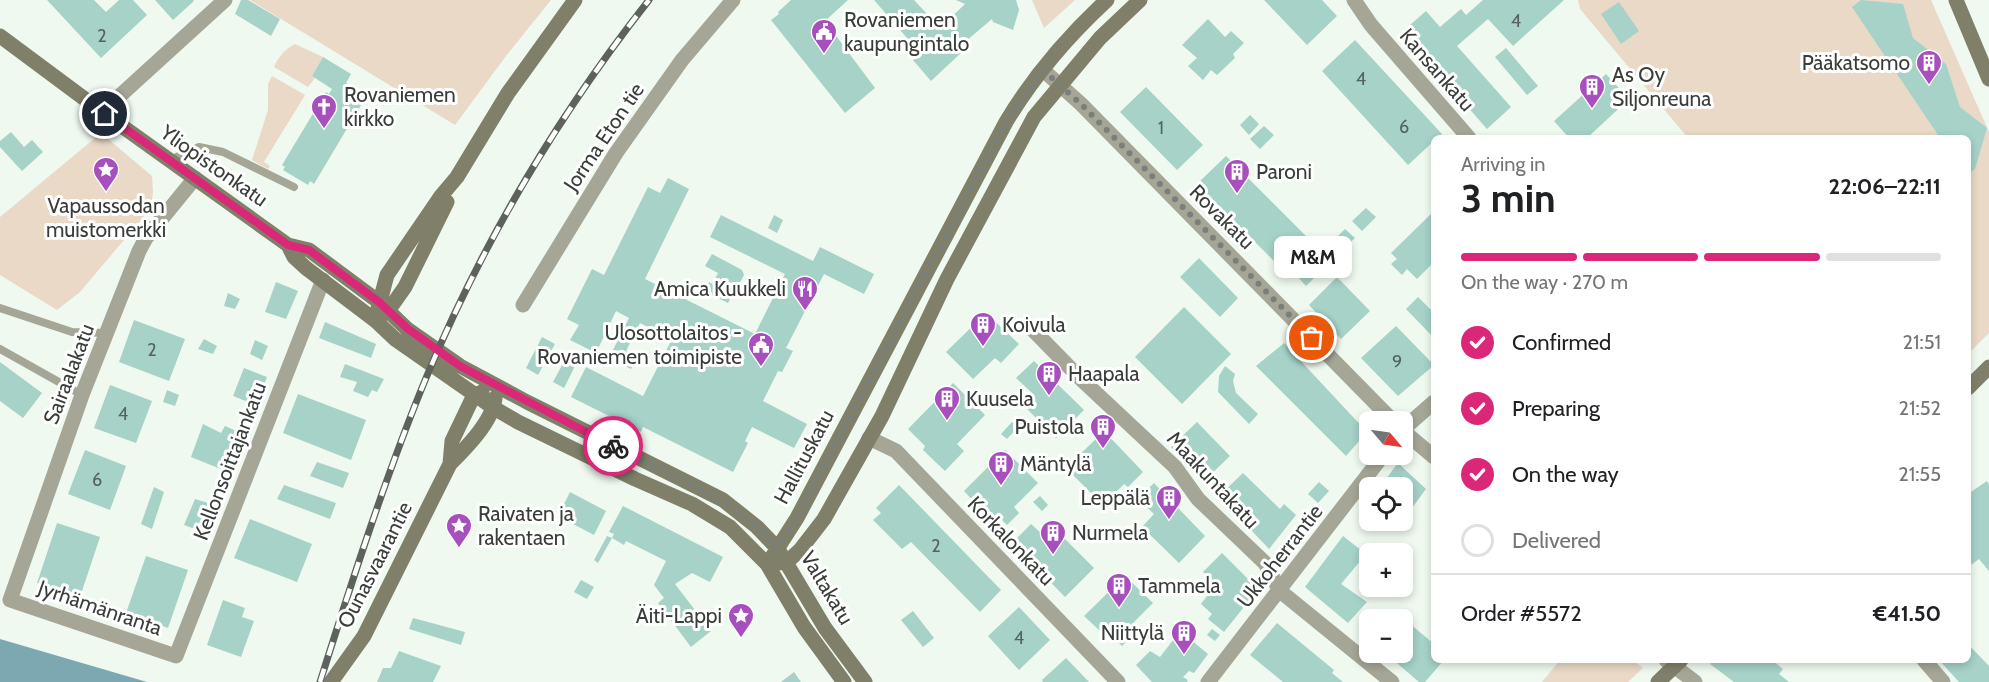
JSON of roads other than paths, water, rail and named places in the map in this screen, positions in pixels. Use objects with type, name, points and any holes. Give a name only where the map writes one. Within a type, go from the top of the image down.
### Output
[{"type":"street","points":[[105,114],[113,102],[225,0]]},
{"type":"street","points":[[381,311],[387,275],[441,196],[457,177],[508,93],[575,0]]},
{"type":"street","name":"Jorma Eton tie","points":[[523,305],[616,153],[682,60],[733,0]]},
{"type":"street","name":"Hallituskatu","points":[[767,564],[797,518],[1006,122],[1043,70],[1081,24],[1107,0]]},
{"type":"street","points":[[767,564],[787,562],[800,550],[824,519],[882,416],[947,279],[1034,117],[1100,38],[1140,0]]},
{"type":"street","name":"Kansankatu","points":[[1354,0],[1371,26],[1466,135]]},
{"type":"street","points":[[1956,0],[1989,79]]},
{"type":"street","name":"Yliopistonkatu","points":[[0,36],[288,245],[309,250],[381,311],[395,339],[474,395]]},
{"type":"street","name":"Rovakatu","points":[[1043,70],[1061,85],[1383,411]]},
{"type":"street","name":"Sairaalakatu","points":[[10,600],[82,395],[140,248],[195,178]]},
{"type":"street","name":"Yliopistonkatu","points":[[288,245],[294,257],[323,280],[381,311],[460,366],[495,386]]},
{"type":"street","points":[[947,279],[936,255],[960,254]]},
{"type":"street","name":"Kellonsoittajankatu","points":[[176,656],[323,280]]},
{"type":"street","name":"Maakuntakatu","points":[[1031,328],[1082,380],[1175,467],[1197,499],[1265,563],[1280,591],[1392,682]]},
{"type":"street","points":[[1971,385],[1989,367]]},
{"type":"street","points":[[474,395],[495,386],[494,408]]},
{"type":"street","name":"Valtakatu","points":[[495,386],[714,495],[757,527],[778,549],[825,628],[865,682]]},
{"type":"street","name":"Valtakatu","points":[[474,395],[518,422],[624,474],[705,510],[735,531],[767,564],[804,627],[844,682]]},
{"type":"street","name":"Ounasvaarantie","points":[[450,464],[452,441],[474,395]]},
{"type":"street","points":[[1413,420],[1431,405]]},
{"type":"street","name":"Ounasvaarantie","points":[[331,682],[364,636],[450,464],[470,443],[494,408]]},
{"type":"street","points":[[836,443],[869,438]]},
{"type":"street","name":"Korkalonkatu","points":[[869,438],[896,451],[1118,682]]},
{"type":"street","points":[[1413,440],[1431,455]]},
{"type":"street","name":"Ukkoherrantie","points":[[1208,682],[1376,465]]},
{"type":"street","name":"Jyrhämänranta","points":[[10,600],[176,656]]},
{"type":"street","points":[[1658,682],[1673,663]]},
{"type":"street","points":[[1675,663],[1695,682]]},
{"type":"street","points":[[1927,663],[1943,682]]},
{"type":"lane","points":[[170,160],[199,147],[215,150],[294,187]]},
{"type":"lane","points":[[0,308],[72,332],[108,333]]},
{"type":"lane","points":[[0,349],[82,395]]},
{"type":"water","points":[[0,639],[147,682],[0,682]]},
{"type":"railway","points":[[320,682],[397,452],[426,378],[472,278],[497,230],[554,134],[584,88],[649,0]]},
{"type":"place","name":"Rovaniemen kaupungintalo","points":[[824,55]]},
{"type":"place","name":"Pääkatsomo","points":[[1929,86]]},
{"type":"place","name":"As Oy Siljonreuna","points":[[1592,110]]},
{"type":"place","name":"Rovaniemen kirkko","points":[[324,130]]},
{"type":"place","name":"Vapaussodan muistomerkki","points":[[106,193]]},
{"type":"place","name":"Paroni","points":[[1237,195]]},
{"type":"place","name":"Amica Kuukkeli","points":[[805,312]]},
{"type":"place","name":"M&M","points":[[1312,338]]},
{"type":"place","name":"Koivula","points":[[983,348]]},
{"type":"place","name":"Ulosottolaitos - Rovaniemen toimipiste","points":[[761,368]]},
{"type":"place","name":"Haapala","points":[[1049,397]]},
{"type":"place","name":"Kuusela","points":[[947,422]]},
{"type":"place","name":"Puistola","points":[[1103,450]]},
{"type":"place","name":"Mäntylä","points":[[1001,487]]},
{"type":"place","name":"Leppälä","points":[[1169,521]]},
{"type":"place","name":"Raivaten ja rakentaen","points":[[459,549]]},
{"type":"place","name":"Nurmela","points":[[1053,556]]},
{"type":"place","name":"Tammela","points":[[1119,609]]},
{"type":"place","name":"Äiti-Lappi","points":[[741,639]]},
{"type":"place","name":"Niittylä","points":[[1184,656]]}]
